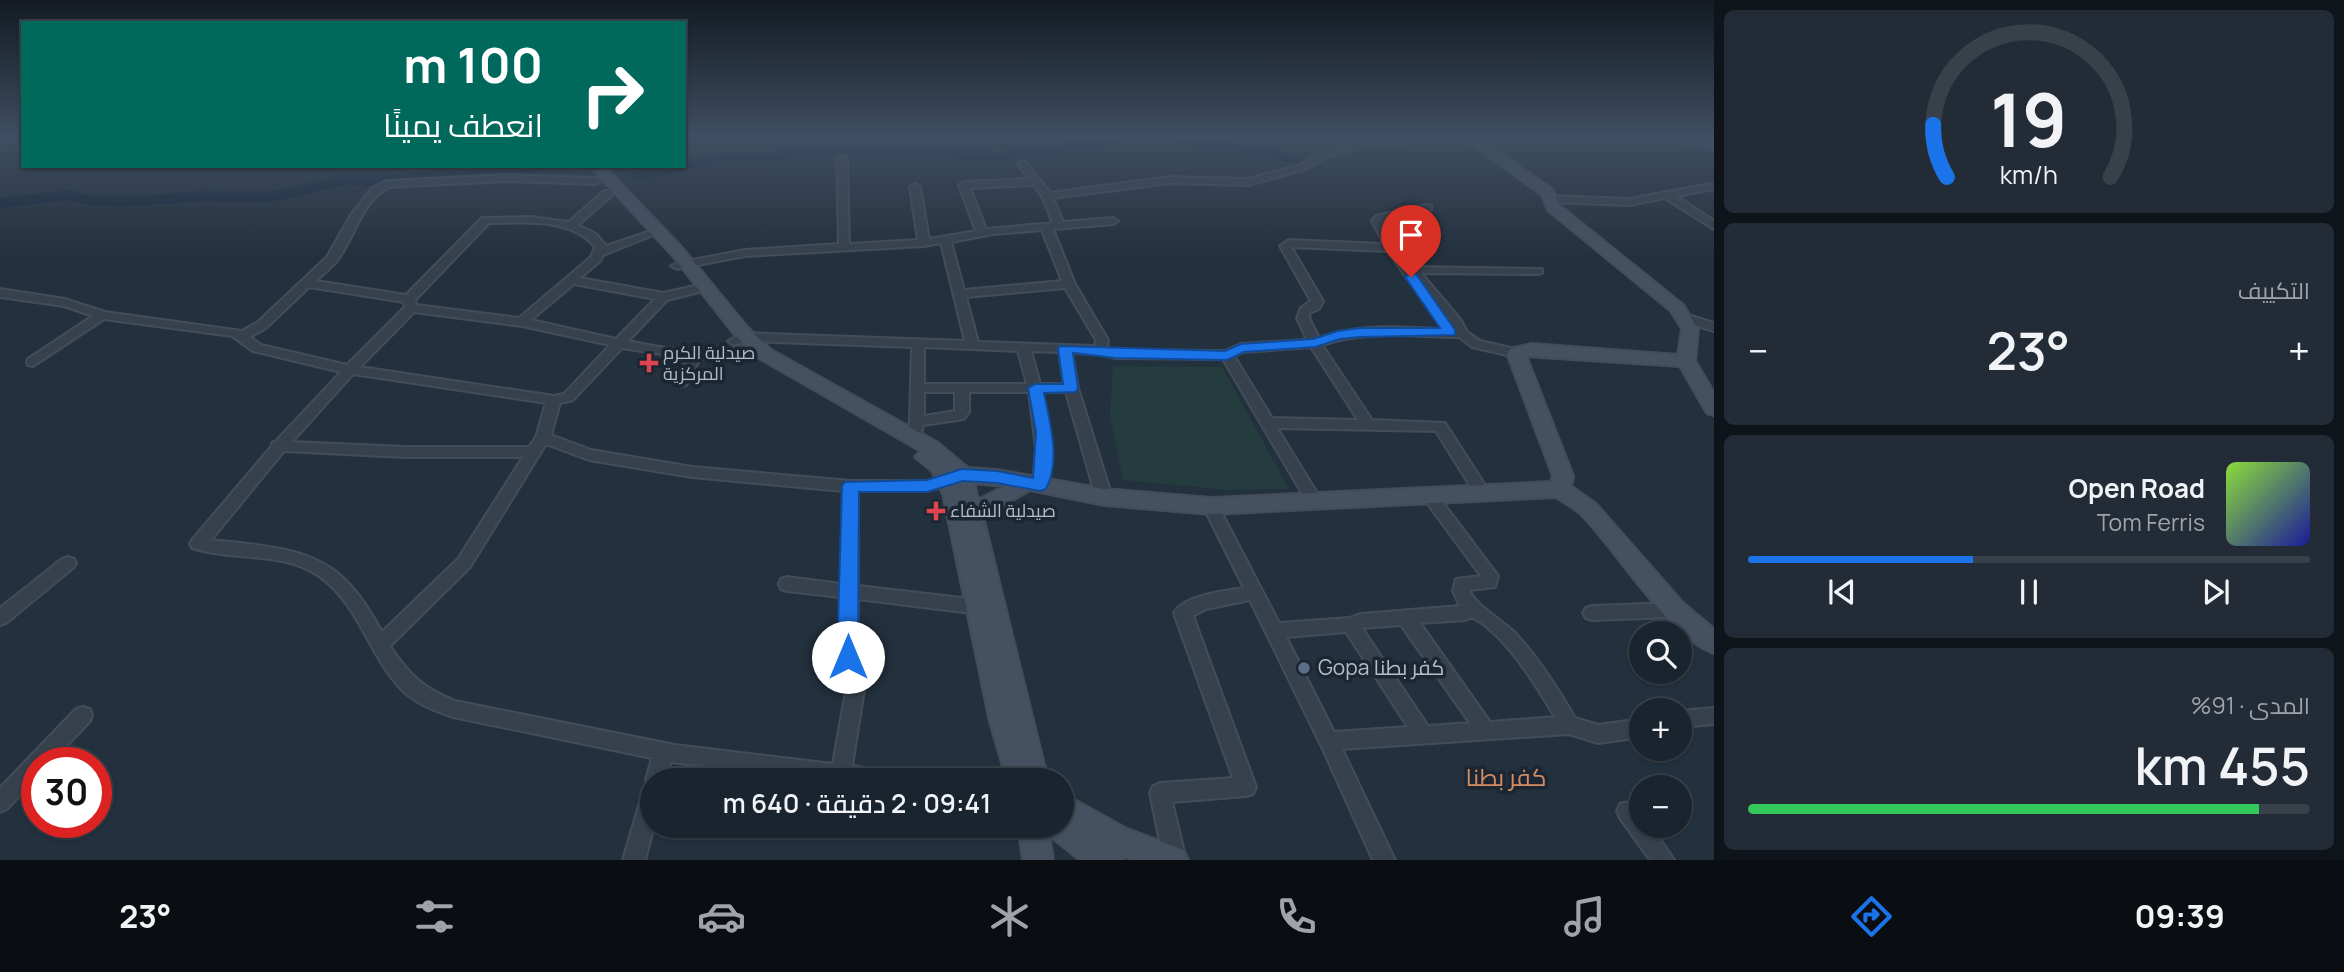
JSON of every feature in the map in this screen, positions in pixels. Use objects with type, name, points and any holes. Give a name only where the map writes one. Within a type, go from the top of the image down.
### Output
[{"type":"main road","points":[[596,177],[648,235],[682,264],[695,290],[740,343],[775,373],[929,459],[955,477],[997,477],[1104,497],[1211,506],[1560,489],[1589,509],[1675,610],[1714,643]]},
{"type":"main road","points":[[596,177],[682,264],[740,343],[915,430],[944,457],[972,513],[1032,768]]},
{"type":"main road","points":[[1526,177],[1548,193],[1553,207],[1677,308],[1690,329],[1686,361],[1714,409]]},
{"type":"main road","points":[[1560,489],[1563,476],[1517,353],[1532,348],[1686,361]]},
{"type":"main road","points":[[955,477],[1003,722],[1017,768]]},
{"type":"main road","points":[[972,513],[1033,484]]},
{"type":"main road","points":[[1074,815],[1117,842],[1174,860]]},
{"type":"main road","points":[[1074,838],[1094,853],[1109,860]]},
{"type":"street","points":[[243,336],[262,325],[332,259],[345,233],[376,190],[387,184],[584,177]]},
{"type":"street","points":[[570,226],[596,177]]},
{"type":"street","points":[[842,177],[844,246]]},
{"type":"street","points":[[1033,177],[1046,196],[1059,225]]},
{"type":"street","points":[[1046,196],[1170,180],[1248,182],[1266,177]]},
{"type":"street","points":[[982,233],[964,185],[1037,183]]},
{"type":"street","points":[[915,187],[924,243]]},
{"type":"street","points":[[1550,200],[1629,202],[1711,187]]},
{"type":"street","points":[[1667,195],[1714,226]]},
{"type":"street","points":[[1427,208],[1380,218],[1377,221],[1391,248],[1456,333],[1476,344],[1517,353]]},
{"type":"street","points":[[601,251],[601,247],[592,237],[570,226],[545,220],[486,220],[277,446],[198,544],[280,556],[324,570],[356,605],[408,684],[426,698],[453,709],[664,752],[793,768]]},
{"type":"street","points":[[682,264],[745,253],[924,243],[982,233],[1113,221]]},
{"type":"street","points":[[1046,226],[1069,284],[1102,340],[1100,350]]},
{"type":"street","points":[[521,322],[572,280],[601,251],[648,235]]},
{"type":"street","points":[[945,239],[972,344]]},
{"type":"street","points":[[1368,425],[1315,343],[1303,318],[1305,311],[1315,306],[1317,301],[1285,246],[1289,243],[1391,248]]},
{"type":"street","points":[[1456,333],[1456,322],[1414,270],[1538,271]]},
{"type":"street","points":[[572,280],[663,297],[695,290]]},
{"type":"street","points":[[308,283],[521,322],[618,343],[696,355],[725,355],[740,343],[918,342],[1100,350],[1116,354],[1227,355],[1241,348],[1315,343],[1338,335],[1360,332],[1456,333]]},
{"type":"street","points":[[959,294],[1069,284]]},
{"type":"street","points":[[0,293],[66,302],[87,307],[102,315],[236,332],[257,348],[347,369],[554,400],[568,397],[663,297]]},
{"type":"street","points":[[33,362],[102,315]]},
{"type":"street","points":[[1685,318],[1714,327]]},
{"type":"street","points":[[918,342],[915,430],[959,416],[962,412],[962,388]]},
{"type":"street","points":[[1023,346],[1044,432],[1044,462],[1033,484]]},
{"type":"street","points":[[1065,349],[1071,388],[1104,497]]},
{"type":"street","points":[[681,382],[696,355]]},
{"type":"street","points":[[1227,355],[1314,501]]},
{"type":"street","points":[[916,388],[1071,388]]},
{"type":"street","points":[[381,644],[464,562],[543,437],[554,400]]},
{"type":"street","points":[[1267,423],[1440,426],[1482,493]]},
{"type":"street","points":[[543,437],[589,455],[634,464],[851,486],[927,486],[955,477]]},
{"type":"street","points":[[277,446],[417,454],[533,452]]},
{"type":"street","points":[[842,768],[855,690],[848,679],[851,486]]},
{"type":"street","points":[[1430,496],[1490,576],[1489,582],[1462,584],[1461,591],[1469,607],[1499,625],[1559,706],[1569,725]]},
{"type":"street","points":[[1211,506],[1329,741],[1384,860]]},
{"type":"street","points":[[0,618],[68,563]]},
{"type":"street","points":[[787,584],[979,607]]},
{"type":"street","points":[[1174,860],[1160,793],[1246,787],[1184,613],[1202,603],[1254,592]]},
{"type":"street","points":[[1274,631],[1352,625],[1361,621],[1465,614],[1469,607]]},
{"type":"street","points":[[1592,613],[1675,610]]},
{"type":"street","points":[[1406,618],[1486,731]]},
{"type":"street","points":[[1352,625],[1424,736]]},
{"type":"street","points":[[52,747],[83,715]]},
{"type":"street","points":[[1692,718],[1714,716]]},
{"type":"street","points":[[1329,741],[1569,725],[1598,734],[1629,730]]},
{"type":"street","points":[[659,768],[664,752]]},
{"type":"street","points":[[0,802],[21,780]]},
{"type":"street","points":[[634,860],[640,838]]},
{"type":"street","points":[[1034,838],[1038,860]]},
{"type":"street","points":[[1647,838],[1663,860]]},
{"type":"green space","points":[[1113,366],[1222,367],[1289,489],[1228,490],[1123,480],[1110,416]]},
{"type":"waterway","points":[[0,203],[70,195],[89,200],[121,202],[203,196],[270,197],[346,180],[417,177]]},
{"type":"place","name":"صيدلية الكرم المركزية","points":[[649,363]]},
{"type":"place","name":"صيدلية الشفاء","points":[[936,511]]},
{"type":"place","name":"Gopa كفر بطنا","points":[[1304,668]]},
{"type":"district","name":"كفر بطنا","points":[[1506,778]]},
{"type":"route","points":[[848,657],[851,486],[927,486],[962,475],[997,477],[1040,485],[1044,462],[1044,432],[1035,388],[1071,388],[1065,349],[1100,350],[1116,354],[1227,355],[1241,348],[1315,343],[1338,335],[1360,332],[1450,332],[1411,277]]}]
